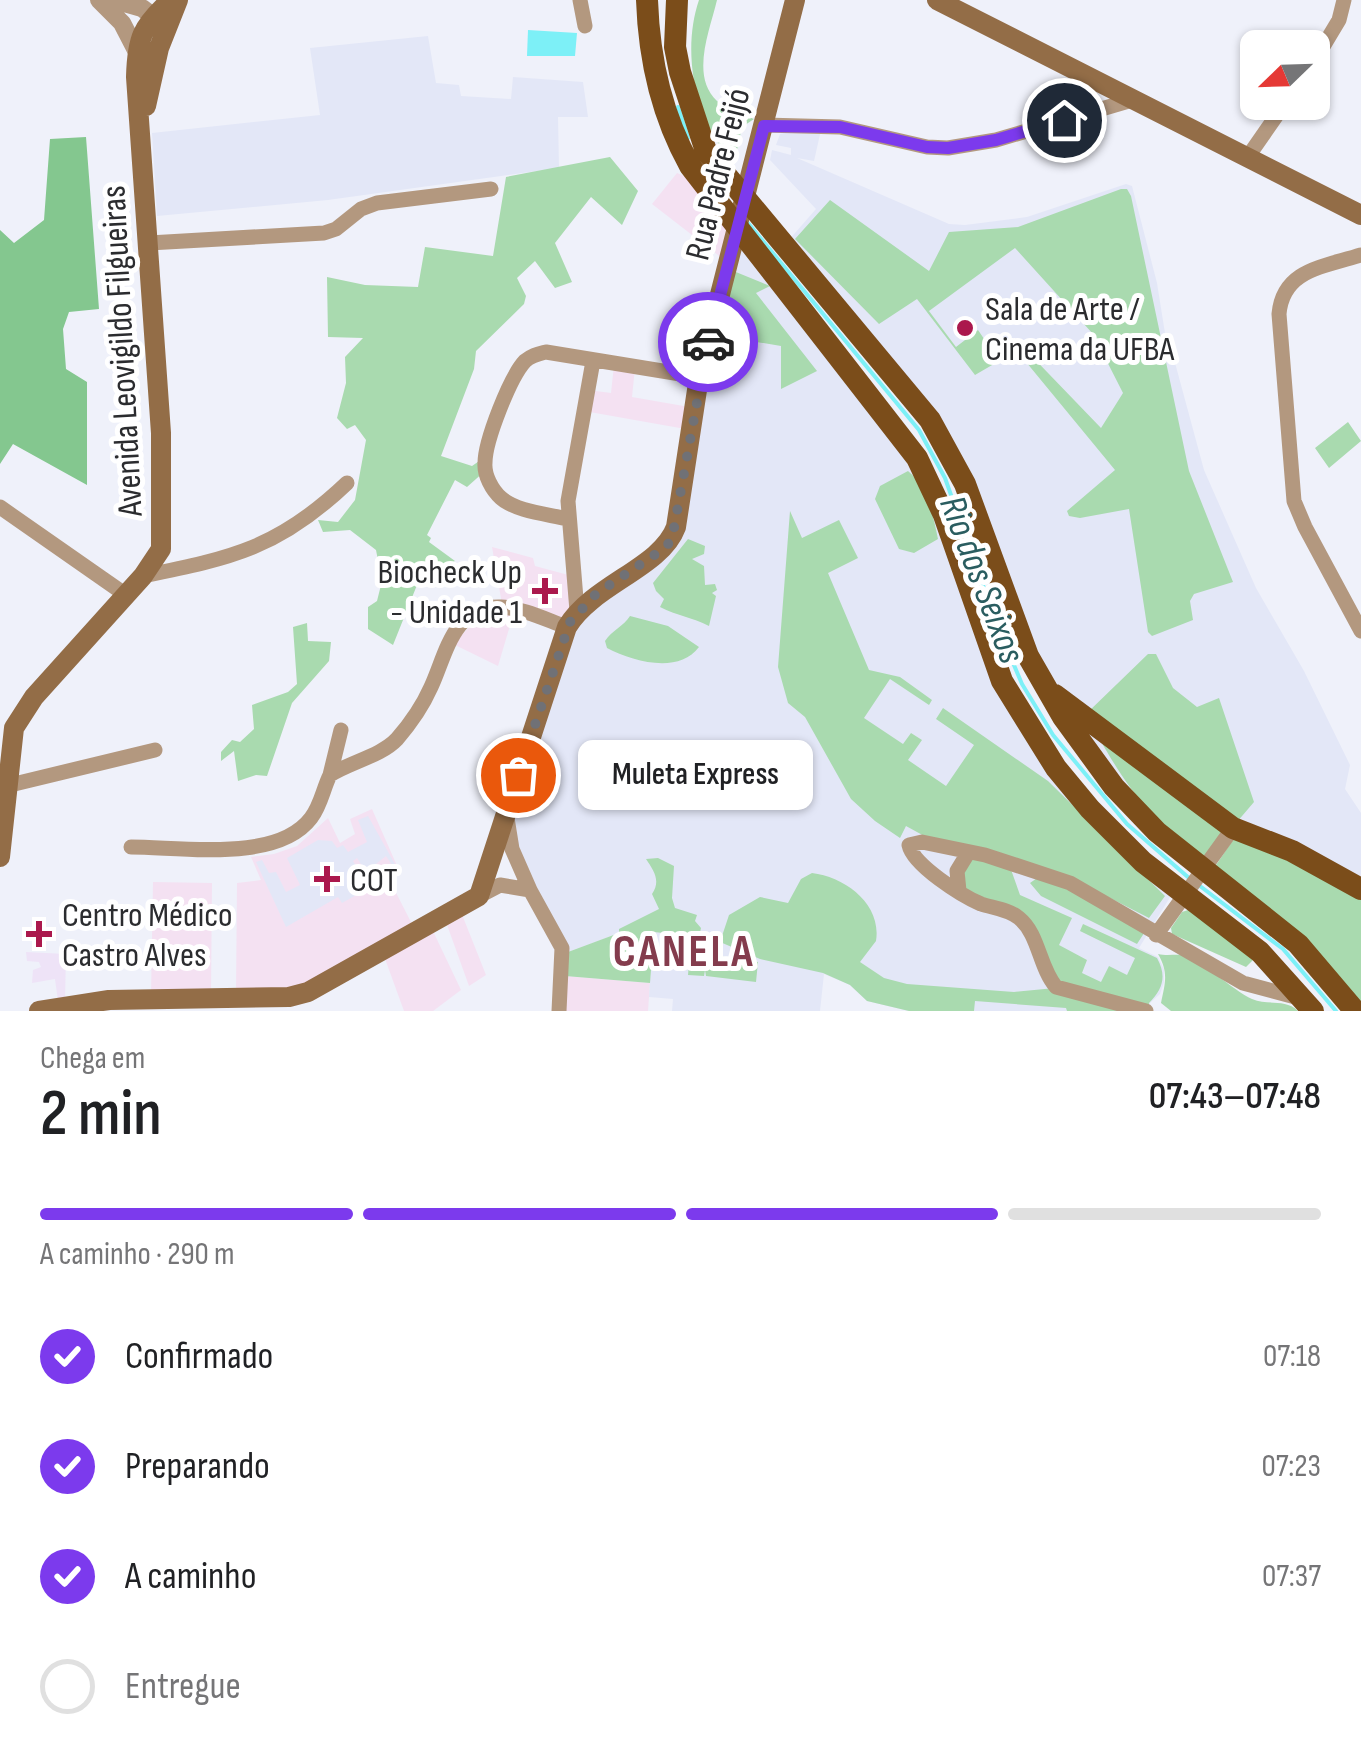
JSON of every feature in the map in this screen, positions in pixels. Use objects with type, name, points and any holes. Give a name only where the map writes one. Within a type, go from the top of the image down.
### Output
[{"type":"main road","name":"Avenida Leovigildo Filgueiras","points":[[0,857],[14,728],[34,697],[143,576],[161,549],[161,433],[137,108],[137,52],[140,38],[161,21],[174,0]]},
{"type":"main road","points":[[647,0],[657,89],[676,142],[690,166],[917,458],[944,515],[995,664],[1035,738],[1090,809],[1143,862],[1260,952],[1308,1005]]},
{"type":"main road","points":[[657,89],[658,0]]},
{"type":"main road","points":[[677,0],[675,47],[686,99],[706,152],[910,393],[950,452],[979,518],[1015,627],[1044,687],[1130,806],[1180,854],[1244,899],[1298,944],[1355,1011]]},
{"type":"main road","points":[[686,99],[692,0]]},
{"type":"main road","name":"Rua Padre Feijó","points":[[572,619],[672,539],[700,377],[795,0]]},
{"type":"main road","points":[[937,0],[1361,215]]},
{"type":"main road","name":"Avenida Leovigildo Filgueiras","points":[[142,148],[161,21]]},
{"type":"main road","points":[[39,1011],[67,1005],[289,997],[308,992],[479,896],[572,619]]},
{"type":"main road","points":[[1044,687],[1233,828],[1292,851],[1361,889]]},
{"type":"main road","points":[[1098,766],[1119,750],[1132,751]]},
{"type":"street","points":[[99,0],[122,23],[137,52]]},
{"type":"street","points":[[114,0],[161,21]]},
{"type":"street","points":[[580,0],[585,26]]},
{"type":"street","points":[[1330,35],[1344,0]]},
{"type":"street","points":[[764,126],[840,127],[927,147],[948,148],[996,140],[1132,100]]},
{"type":"street","points":[[1246,158],[1273,120]]},
{"type":"street","points":[[149,244],[308,236],[336,229],[361,209],[376,203],[491,188]]},
{"type":"street","points":[[1361,255],[1290,282],[1281,300],[1280,314],[1294,501],[1304,527],[1361,631]]},
{"type":"street","points":[[568,520],[502,500],[484,465],[506,396],[523,363],[546,352],[700,377]]},
{"type":"street","points":[[330,775],[390,746],[399,737],[431,688],[458,626],[472,614],[502,607],[572,619],[568,501],[593,361]]},
{"type":"street","points":[[143,576],[259,546],[298,526],[347,483]]},
{"type":"street","points":[[0,507],[126,595]]},
{"type":"street","points":[[131,846],[276,844],[312,818],[330,775],[340,734],[340,754],[354,761]]},
{"type":"street","points":[[6,786],[155,750]]},
{"type":"street","points":[[506,812],[512,849],[562,948],[558,1011]]},
{"type":"street","points":[[1156,935],[1233,828]]},
{"type":"street","points":[[1146,1011],[1056,988],[1028,929],[1018,917],[959,891],[918,861],[910,853],[909,845],[922,842],[962,856],[1010,862],[1070,883],[1242,983],[1308,1005]]},
{"type":"street","points":[[959,891],[956,875],[962,856]]},
{"type":"street","points":[[479,896],[509,884],[530,890]]},
{"type":"street","points":[[1242,983],[1260,952]]},
{"type":"shaded area","points":[[428,36],[436,83],[459,85],[461,96],[511,99],[513,77],[583,82],[588,117],[558,117],[559,168],[328,200],[157,216],[152,133],[320,115],[310,48]]},
{"type":"shaded area","points":[[821,130],[814,161],[797,158],[949,224],[1027,217],[1126,184],[1132,186],[1157,283],[1168,352],[1174,359],[1204,470],[1256,588],[1304,671],[1350,765],[1345,789],[1361,813],[1361,878],[1124,785],[1033,654],[976,492],[788,241],[816,209],[770,160],[772,150],[791,155],[791,148],[776,145],[780,134]]},
{"type":"shaded area","points":[[677,173],[703,184],[734,237],[727,262],[652,204]]},
{"type":"shaded area","points":[[739,230],[913,464],[1020,723],[1172,894],[1139,948],[1158,957],[1164,969],[1164,982],[1160,994],[1150,1003],[1151,1011],[909,1011],[867,1001],[850,985],[824,974],[820,1011],[672,1011],[673,999],[649,997],[653,932],[620,933],[568,952],[521,865],[512,813],[570,627],[667,549]]},
{"type":"shaded area","points":[[614,365],[635,368],[632,397],[695,408],[691,430],[584,411],[588,390],[611,393]]},
{"type":"shaded area","points":[[492,547],[533,558],[535,566],[572,576],[575,611],[566,625],[502,604]]},
{"type":"shaded area","points":[[514,612],[498,666],[453,644],[480,616]]},
{"type":"shaded area","points":[[372,809],[398,868],[388,877],[413,926],[292,991],[236,992],[237,883],[261,880],[251,857],[297,846],[328,818],[340,843],[355,834],[350,819]]},
{"type":"shaded area","name":"COT","points":[[368,816],[396,866],[386,856],[366,872],[357,858],[353,861],[369,888],[342,903],[338,897],[286,927],[256,862],[262,860],[269,873],[276,872],[286,892],[300,885],[287,858],[318,840],[332,841],[337,848],[343,845],[348,852],[367,842],[358,820]]},
{"type":"shaded area","points":[[153,882],[212,883],[211,993],[151,995]]},
{"type":"shaded area","points":[[461,912],[486,975],[469,986],[446,922]]},
{"type":"shaded area","points":[[432,929],[461,990],[433,1011],[404,1011],[384,956]]},
{"type":"shaded area","points":[[26,952],[66,954],[65,1001],[58,1001],[55,979],[32,983],[33,970],[41,967],[39,962],[27,961]]},
{"type":"shaded area","points":[[565,976],[650,983],[648,1011],[562,1011]]},
{"type":"green space","points":[[699,0],[717,0],[704,52],[709,91],[725,107],[754,119],[742,127],[734,163],[710,128],[695,86],[691,42]]},
{"type":"green space","points":[[86,137],[99,309],[69,312],[63,329],[66,369],[87,382],[87,485],[13,444],[0,464],[0,230],[14,243],[44,220],[50,139]]},
{"type":"green space","points":[[610,157],[638,191],[622,225],[591,197],[555,243],[572,282],[555,288],[535,261],[517,278],[526,296],[524,304],[476,351],[474,369],[441,456],[472,466],[485,457],[485,471],[467,487],[455,480],[427,535],[431,538],[429,542],[455,561],[417,585],[393,645],[368,629],[368,607],[377,601],[382,581],[376,550],[350,530],[323,532],[318,520],[338,522],[355,500],[366,440],[355,425],[347,429],[337,418],[346,383],[345,357],[363,338],[328,337],[327,277],[365,285],[418,287],[425,247],[493,256],[506,177]]},
{"type":"green space","points":[[1127,189],[1131,196],[1189,471],[1233,582],[1194,594],[1190,601],[1193,620],[1152,636],[1148,632],[1129,509],[1080,518],[1069,516],[1067,511],[1115,470],[1017,351],[1022,346],[1101,428],[1123,393],[1093,334],[1015,248],[929,311],[956,347],[978,330],[999,361],[975,375],[917,299],[879,324],[795,239],[830,200],[929,271],[949,232],[1018,227]]},
{"type":"green space","points":[[731,270],[770,286],[756,293],[817,371],[781,389],[781,346],[715,335]]},
{"type":"green space","points":[[1348,422],[1361,441],[1329,468],[1315,448]]},
{"type":"green space","points":[[908,471],[925,493],[938,539],[914,553],[899,549],[875,499],[880,486]]},
{"type":"green space","points":[[790,511],[802,538],[839,520],[858,558],[828,573],[869,670],[900,677],[932,700],[929,705],[890,679],[864,718],[903,744],[911,733],[922,740],[908,760],[946,786],[974,745],[936,719],[943,708],[1048,781],[1165,896],[1149,918],[1073,879],[937,843],[906,826],[900,838],[851,799],[805,717],[788,703],[778,667]]},
{"type":"green space","points":[[688,539],[705,546],[704,554],[692,559],[704,566],[705,585],[715,584],[717,590],[712,593],[716,596],[709,626],[660,607],[664,599],[653,583]]},
{"type":"green space","points":[[630,616],[668,626],[699,647],[680,661],[668,663],[630,658],[607,648],[605,641]]},
{"type":"green space","points":[[307,623],[308,641],[331,642],[329,661],[292,703],[267,776],[238,781],[234,751],[221,761],[221,752],[232,740],[240,742],[254,729],[252,705],[288,692],[297,684],[293,627]]},
{"type":"green space","points":[[1148,654],[1156,654],[1173,688],[1197,707],[1219,698],[1254,802],[1202,863],[1136,795],[1086,714]]},
{"type":"green space","points":[[1235,837],[1287,856],[1361,897],[1361,1004],[1212,871]]},
{"type":"green space","points":[[658,858],[674,866],[675,908],[697,915],[699,937],[654,932],[650,983],[565,976],[568,952],[619,933],[619,929],[659,909],[652,894],[655,876],[646,859]]},
{"type":"green space","points":[[967,858],[1009,864],[1020,895],[1072,918],[1059,945],[1087,960],[1082,973],[1101,982],[1109,966],[1127,975],[1135,958],[1080,931],[1083,924],[1157,958],[1162,982],[1149,1010],[1057,986],[1030,928],[960,887]]},
{"type":"green space","points":[[812,873],[837,880],[867,904],[873,915],[876,941],[860,962],[884,978],[907,984],[1014,992],[1055,988],[1142,1011],[1067,1011],[975,1001],[974,1011],[909,1011],[867,1001],[850,985],[823,973],[760,959],[720,942],[729,915],[760,897],[788,903],[801,879]]},
{"type":"green space","points":[[1040,876],[1148,927],[1137,944],[1041,896],[1030,883]]},
{"type":"green space","points":[[1191,909],[1253,960],[1246,967],[1172,934],[1171,928],[1182,912]]},
{"type":"green space","points":[[691,939],[707,941],[706,954],[758,962],[756,982],[706,976],[705,970],[704,976],[688,975]]},
{"type":"green space","points":[[1158,954],[1189,957],[1252,999],[1288,1005],[1298,1011],[1171,1011],[1161,1003],[1165,973]]},
{"type":"water","points":[[528,30],[577,33],[575,56],[527,56]]},
{"type":"waterway","name":"Rio dos Seixos","points":[[678,107],[688,138]]},
{"type":"waterway","name":"Rio dos Seixos","points":[[748,223],[919,430],[945,478],[1022,684],[1053,735],[1127,824],[1189,878]]},
{"type":"waterway","name":"Rio dos Seixos","points":[[1196,883],[1283,949],[1336,1011]]},
{"type":"way so far","points":[[518,775],[567,627],[577,611],[672,539],[708,342]]},
{"type":"place","name":"Sala de Arte / Cinema da UFBA","points":[[965,328]]},
{"type":"place","name":"Biocheck Up - Unidade 1","points":[[545,591]]},
{"type":"place","name":"Muleta Express","points":[[518,775]]},
{"type":"place","name":"COT","points":[[327,879]]},
{"type":"place","name":"Centro Médico Castro Alves","points":[[39,934]]},
{"type":"district","name":"CANELA","points":[[684,950]]},
{"type":"route","points":[[708,342],[764,126],[840,127],[927,147],[948,148],[996,140],[1064,120]]}]
